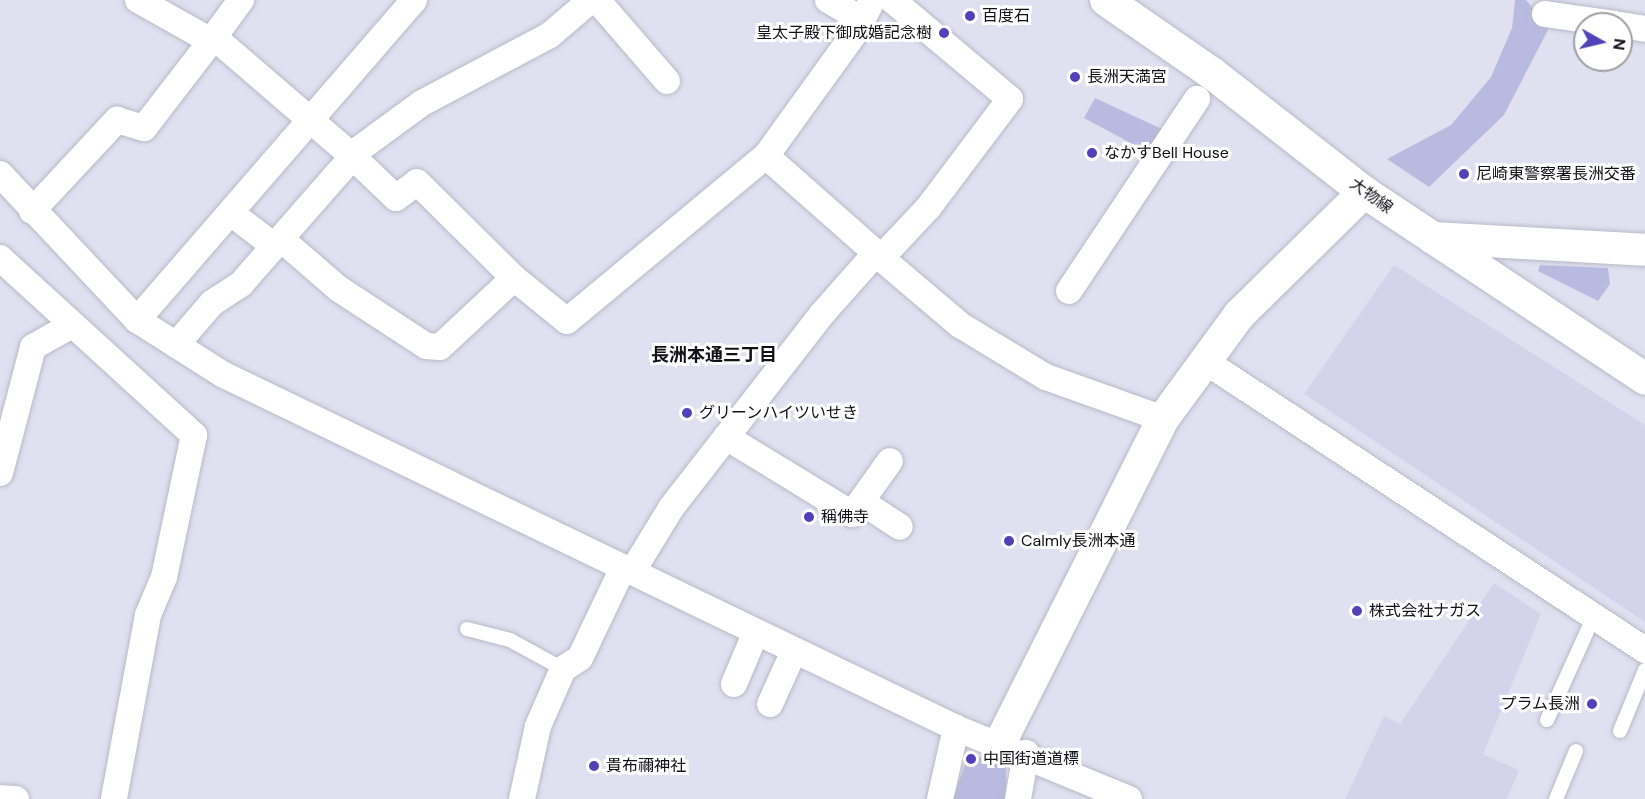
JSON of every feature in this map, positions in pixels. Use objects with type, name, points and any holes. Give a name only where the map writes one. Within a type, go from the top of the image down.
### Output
[{"type":"street","points":[[138,0],[222,44],[312,121],[396,198],[417,182],[514,278],[567,321],[766,156],[859,27],[865,9],[828,0]]},
{"type":"street","points":[[32,211],[117,120],[144,128],[242,0]]},
{"type":"street","points":[[137,320],[312,121],[414,0]]},
{"type":"street","points":[[176,345],[277,243],[351,156],[422,103],[550,35],[591,0]]},
{"type":"street","points":[[597,0],[667,81]]},
{"type":"street","points":[[522,799],[538,726],[563,669],[580,658],[627,570],[670,508],[726,437],[878,256],[961,167],[1010,99],[892,0]]},
{"type":"street","name":"大物線","points":[[1106,0],[1180,50],[1364,192],[1645,379]]},
{"type":"street","points":[[1545,14],[1573,18]]},
{"type":"street","points":[[1069,291],[1197,99]]},
{"type":"street","points":[[766,156],[878,256],[960,325],[1046,377],[1163,419]]},
{"type":"street","points":[[0,174],[32,211],[137,320],[274,402],[956,728],[1013,748],[1129,799]]},
{"type":"street","points":[[1018,799],[1013,748],[1163,419],[1203,360],[1275,277],[1364,192]]},
{"type":"street","points":[[231,213],[277,243],[339,289],[426,346],[440,347],[514,278]]},
{"type":"street","points":[[1432,238],[1645,250]]},
{"type":"street","points":[[0,258],[195,435],[164,578],[148,615],[114,799]]},
{"type":"street","points":[[0,473],[33,347],[72,325]]},
{"type":"street","points":[[1203,360],[1645,650]]},
{"type":"street","points":[[726,437],[852,514],[890,461]]},
{"type":"street","points":[[862,502],[900,527]]},
{"type":"street","points":[[734,684],[756,632]]},
{"type":"street","points":[[770,704],[794,651]]},
{"type":"street","points":[[940,799],[956,728]]},
{"type":"street","points":[[0,798],[16,799]]},
{"type":"lane","points":[[1547,720],[1594,616]]},
{"type":"lane","points":[[466,629],[510,640],[563,669]]},
{"type":"lane","points":[[1620,731],[1645,670]]},
{"type":"lane","points":[[1556,799],[1576,751]]},
{"type":"shaded area","points":[[1515,0],[1526,0],[1549,28],[1504,115],[1429,187],[1387,159],[1451,125],[1491,77],[1512,28]]},
{"type":"shaded area","points":[[1095,98],[1164,130],[1151,154],[1084,118]]},
{"type":"shaded area","points":[[1394,265],[1645,425],[1645,622],[1304,394]]},
{"type":"shaded area","points":[[1540,265],[1608,268],[1610,284],[1598,301],[1538,271]]},
{"type":"shaded area","points":[[1494,583],[1541,614],[1483,754],[1519,770],[1507,799],[1345,799],[1384,716],[1400,724]]},
{"type":"shaded area","points":[[969,753],[1006,766],[1006,799],[953,799]]},
{"type":"place","name":"百度石","points":[[970,16]]},
{"type":"place","name":"皇太子殿下御成婚記念樹","points":[[944,33]]},
{"type":"place","name":"長洲天満宮","points":[[1075,77]]},
{"type":"place","name":"なかすBell House","points":[[1092,153]]},
{"type":"place","name":"尼崎東警察署長洲交番","points":[[1464,174]]},
{"type":"place","name":"グリーンハイツいせき","points":[[687,413]]},
{"type":"place","name":"稱佛寺","points":[[809,517]]},
{"type":"place","name":"Calmly長洲本通","points":[[1009,541]]},
{"type":"place","name":"株式会社ナガス","points":[[1357,611]]},
{"type":"place","name":"プラム長洲","points":[[1592,704]]},
{"type":"place","name":"中国街道道標","points":[[971,759]]},
{"type":"place","name":"貴布禰神社","points":[[594,766]]},
{"type":"district","name":"長洲本通三丁目","points":[[714,355]]}]
